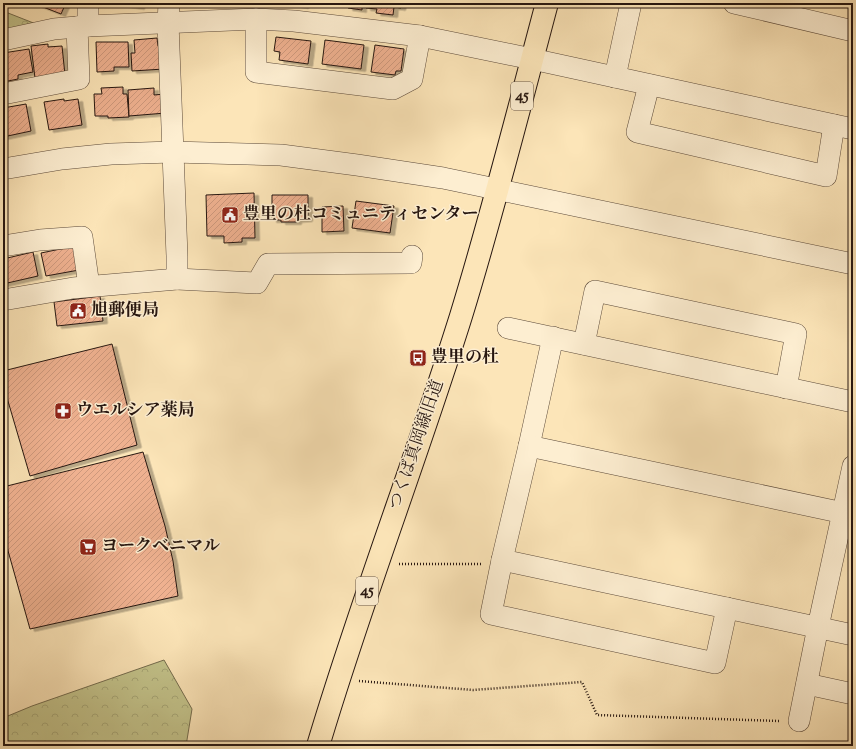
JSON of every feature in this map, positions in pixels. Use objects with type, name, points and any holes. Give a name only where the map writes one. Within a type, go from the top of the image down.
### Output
[{"type":"main road","name":"つくば真岡線旧道","points":[[318,746],[338,679],[376,564],[460,318],[498,190],[547,3]]},
{"type":"street","points":[[3,94],[79,79],[83,26],[88,3]]},
{"type":"street","points":[[615,77],[631,3]]},
{"type":"street","points":[[734,3],[853,31]]},
{"type":"street","points":[[168,13],[177,279]]},
{"type":"street","points":[[3,40],[54,29],[168,13],[267,14],[420,36],[532,59],[844,127],[826,176],[637,132],[649,85]]},
{"type":"street","points":[[267,14],[256,72],[393,89],[412,79],[420,36]]},
{"type":"street","points":[[3,168],[62,159],[111,154],[226,152],[281,155],[406,172],[853,264]]},
{"type":"street","points":[[3,246],[40,240],[82,236],[89,286]]},
{"type":"street","points":[[3,300],[89,286],[177,279],[258,283],[268,264],[411,263],[412,256]]},
{"type":"street","points":[[584,344],[595,292],[788,332],[796,334],[786,388]]},
{"type":"street","points":[[508,328],[853,402]]},
{"type":"street","points":[[553,337],[491,614],[715,663],[727,608]]},
{"type":"street","points":[[529,446],[848,514]]},
{"type":"street","points":[[800,721],[818,627],[848,514],[853,466]]},
{"type":"street","points":[[502,560],[853,635]]},
{"type":"street","points":[[807,684],[853,694]]},
{"type":"path","points":[[376,564],[490,564],[502,560]]},
{"type":"path","points":[[338,679],[473,690],[582,682],[597,715],[800,721],[798,746]]},
{"type":"green space","points":[[3,11],[36,24],[3,31]]},
{"type":"green space","points":[[164,660],[192,709],[186,746],[3,746],[3,718],[32,706]]},
{"type":"building","points":[[33,3],[66,3],[61,14]]},
{"type":"building","points":[[114,3],[140,3],[140,7]]},
{"type":"building","points":[[286,3],[305,3],[304,6]]},
{"type":"building","points":[[349,3],[362,3],[362,10],[348,8]]},
{"type":"building","points":[[366,3],[402,3],[401,8],[394,7],[393,15],[376,13],[377,9],[366,8]]},
{"type":"building","points":[[276,37],[311,41],[308,64],[279,60],[280,52],[274,51]]},
{"type":"building","points":[[157,38],[158,46],[163,45],[164,69],[132,71],[131,53],[135,53],[134,40]]},
{"type":"building","points":[[325,40],[364,45],[361,69],[322,64]]},
{"type":"building","points":[[96,42],[128,42],[129,67],[114,67],[114,71],[97,72]]},
{"type":"building","points":[[48,44],[48,47],[62,46],[65,75],[35,78],[31,46]]},
{"type":"building","points":[[375,45],[404,49],[401,71],[396,71],[395,75],[371,72]]},
{"type":"building","points":[[29,49],[33,72],[18,75],[18,79],[3,82],[3,53]]},
{"type":"building","points":[[123,87],[123,94],[127,94],[129,117],[108,118],[108,116],[95,116],[94,94],[102,94],[101,88]]},
{"type":"building","points":[[154,88],[154,95],[165,94],[166,113],[129,116],[128,90]]},
{"type":"building","points":[[64,99],[64,101],[78,99],[82,125],[49,130],[44,102]]},
{"type":"building","points":[[26,104],[31,131],[3,137],[3,108]]},
{"type":"building","name":"豊里の杜コミュニティセンター","points":[[254,193],[255,238],[242,238],[242,242],[224,243],[224,236],[207,236],[206,195]]},
{"type":"building","points":[[272,195],[308,195],[308,219],[297,220],[297,222],[281,222],[281,220],[272,220]]},
{"type":"building","points":[[356,201],[394,206],[390,233],[352,228]]},
{"type":"building","points":[[343,206],[344,231],[322,232],[322,207]]},
{"type":"building","points":[[75,246],[79,270],[46,276],[41,253]]},
{"type":"building","points":[[33,252],[38,276],[3,284],[3,259]]},
{"type":"building","points":[[100,296],[103,321],[57,326],[54,302]]},
{"type":"building","points":[[112,344],[137,445],[30,476],[5,391],[3,391],[3,371]]},
{"type":"building","name":"ヨークベニマル","points":[[143,452],[165,526],[173,561],[178,596],[30,629],[3,533],[3,487]]},
{"type":"place","name":"豊里の杜コミュニティセンター","points":[[230,215]]},
{"type":"place","name":"旭郵便局","points":[[78,311]]},
{"type":"place","name":"豊里の杜","points":[[418,358]]},
{"type":"place","name":"ウエルシア薬局","points":[[63,411]]},
{"type":"place","name":"ヨークベニマル","points":[[88,547]]}]
